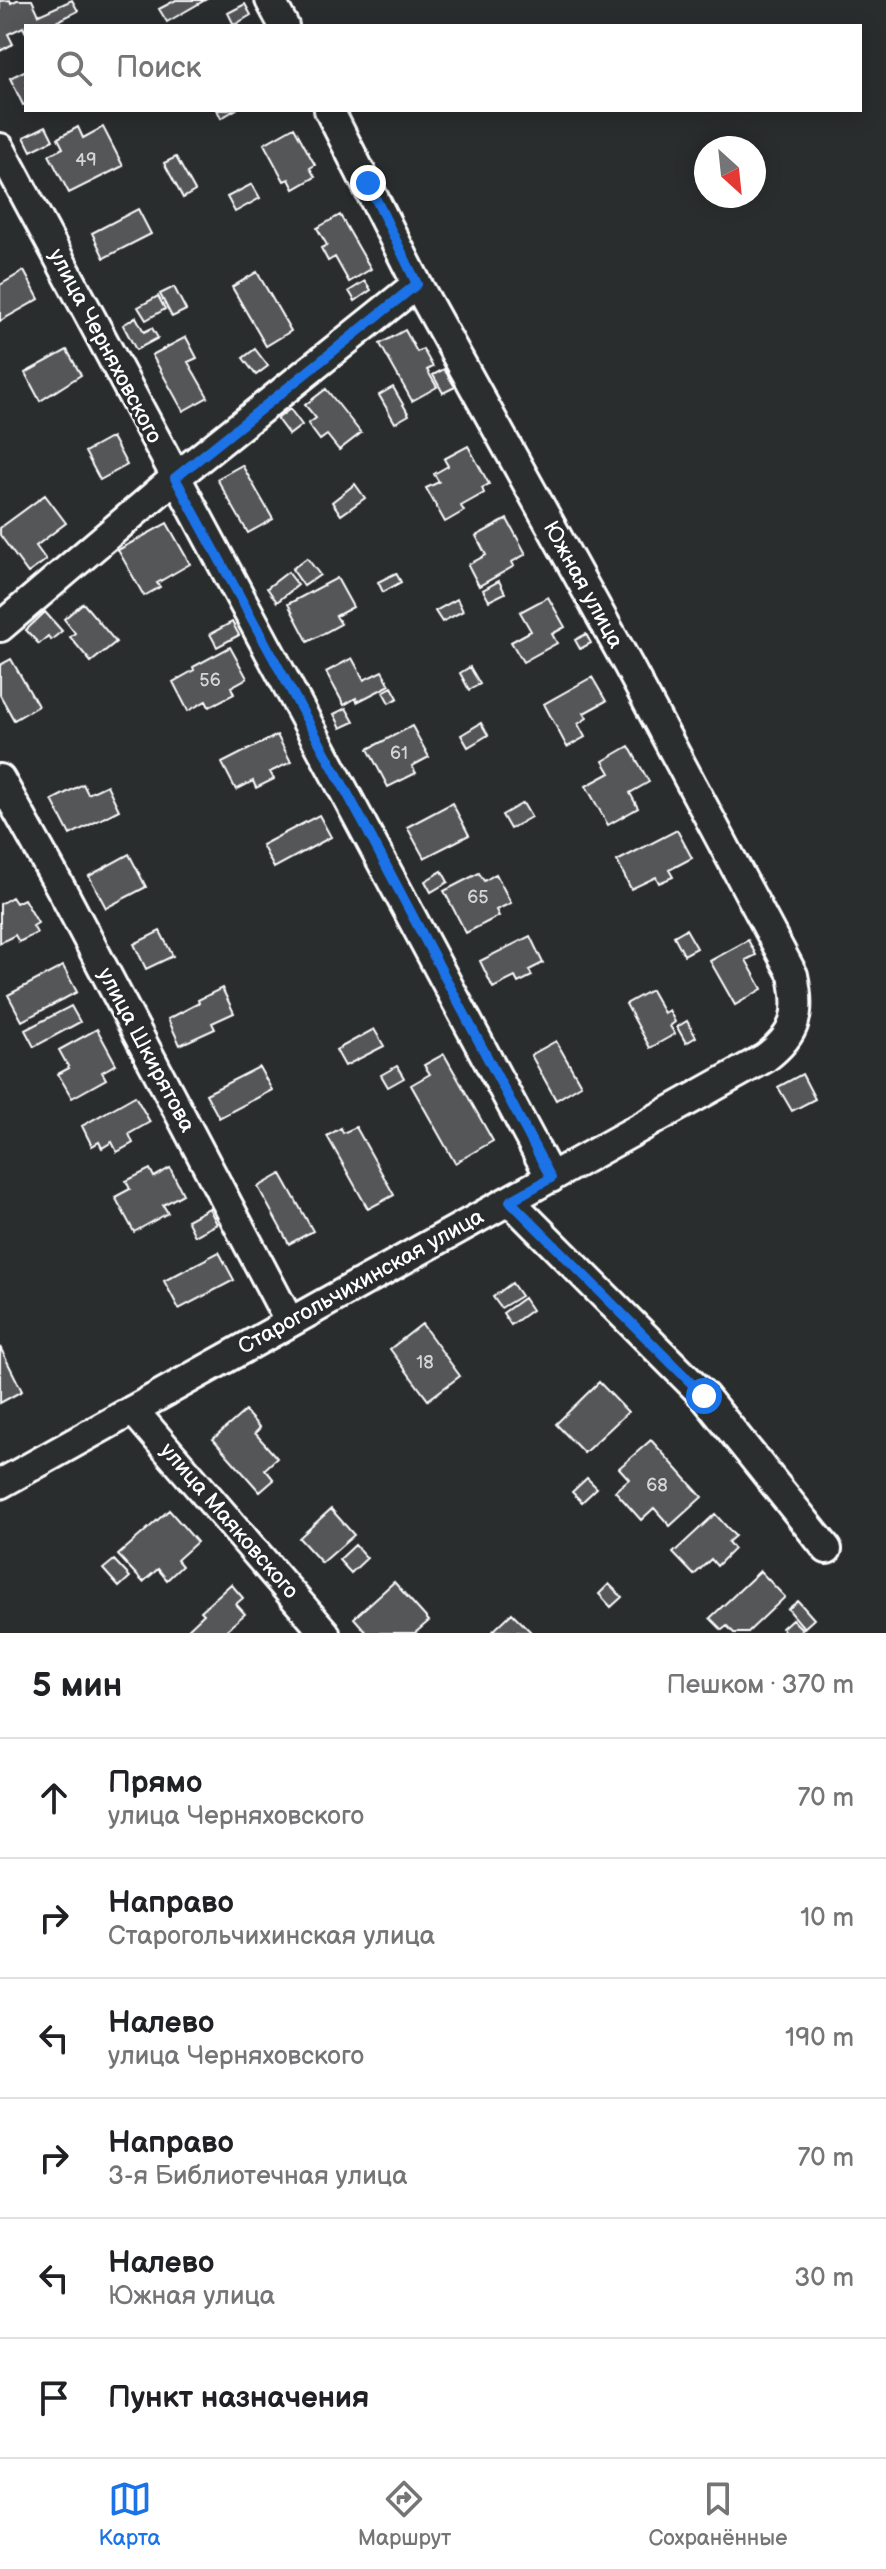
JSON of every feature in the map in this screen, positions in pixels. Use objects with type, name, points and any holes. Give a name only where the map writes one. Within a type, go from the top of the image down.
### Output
[{"type":"street","points":[[270,0],[283,24]]},
{"type":"street","name":"Южная улица","points":[[330,112],[417,284],[628,665],[793,975],[798,1000],[794,1025],[784,1044],[765,1058]]},
{"type":"street","name":"улица Черняховского","points":[[0,148],[551,1178]]},
{"type":"street","points":[[0,627],[175,478],[417,284]]},
{"type":"street","name":"улица Шкирятова","points":[[0,779],[289,1321]]},
{"type":"street","name":"Старогольчихинская улица","points":[[0,1484],[765,1058]]},
{"type":"street","points":[[510,1201],[704,1396],[827,1549]]},
{"type":"street","name":"улица Маяковского","points":[[133,1410],[325,1633]]},
{"type":"building","points":[[32,0],[39,15],[72,0],[78,11],[52,24],[24,24],[24,29],[8,34],[13,44],[0,51],[0,1]]},
{"type":"building","points":[[176,0],[205,0],[167,22],[159,9]]},
{"type":"building","points":[[245,4],[251,15],[234,24],[228,13]]},
{"type":"building","points":[[24,71],[24,105],[23,105],[10,78]]},
{"type":"building","points":[[218,112],[232,112],[221,118]]},
{"type":"building","points":[[46,126],[53,140],[31,151],[24,137]]},
{"type":"building","points":[[78,127],[83,138],[103,127],[123,166],[69,193],[49,155],[63,148],[58,138]]},
{"type":"building","points":[[294,127],[315,165],[310,168],[315,177],[294,189],[289,179],[284,181],[264,144]]},
{"type":"building","points":[[176,157],[195,191],[183,198],[164,163]]},
{"type":"building","points":[[252,184],[260,198],[235,212],[227,197]]},
{"type":"building","points":[[138,209],[151,234],[104,258],[92,233]]},
{"type":"building","points":[[340,215],[371,269],[349,282],[335,257],[328,261],[321,248],[327,245],[317,228]]},
{"type":"building","points":[[24,271],[39,299],[0,321],[0,285]]},
{"type":"building","points":[[257,272],[291,331],[266,346],[232,287]]},
{"type":"building","points":[[365,281],[371,290],[355,301],[349,291]]},
{"type":"building","points":[[174,287],[186,310],[172,317],[160,294]]},
{"type":"building","points":[[158,296],[165,309],[146,320],[138,307]]},
{"type":"building","points":[[136,317],[144,332],[152,328],[158,338],[136,350],[123,325]]},
{"type":"building","points":[[405,330],[417,352],[423,349],[433,367],[427,370],[437,387],[412,401],[380,344]]},
{"type":"building","points":[[186,337],[197,358],[188,362],[208,397],[183,411],[152,355]]},
{"type":"building","points":[[255,349],[268,366],[256,375],[243,358]]},
{"type":"building","points":[[67,350],[81,375],[40,401],[25,373]]},
{"type":"building","points":[[444,369],[455,387],[443,393],[433,375]]},
{"type":"building","points":[[393,387],[409,415],[395,423],[379,395]]},
{"type":"building","points":[[326,389],[361,433],[339,450],[327,435],[320,440],[308,424],[316,418],[305,405]]},
{"type":"building","points":[[290,409],[302,425],[289,435],[277,419]]},
{"type":"building","points":[[112,437],[127,465],[100,480],[85,452]]},
{"type":"building","points":[[468,446],[489,484],[482,488],[484,493],[461,506],[464,511],[445,522],[426,488],[439,482],[434,474],[448,466],[444,459]]},
{"type":"building","points":[[242,465],[273,519],[248,533],[217,479]]},
{"type":"building","points":[[355,484],[365,498],[341,515],[332,502]]},
{"type":"building","points":[[45,495],[66,523],[36,546],[46,560],[28,573],[0,535],[0,528]]},
{"type":"building","points":[[507,519],[526,554],[512,562],[514,566],[479,586],[468,565],[486,555],[476,536]]},
{"type":"building","points":[[167,523],[190,564],[157,583],[160,587],[144,596],[118,550]]},
{"type":"building","points":[[307,558],[320,575],[304,586],[292,569]]},
{"type":"building","points":[[288,572],[298,585],[277,602],[267,588]]},
{"type":"building","points":[[396,573],[401,582],[383,592],[378,582]]},
{"type":"building","points":[[337,578],[353,607],[336,616],[341,624],[308,642],[288,604]]},
{"type":"building","points":[[499,581],[505,593],[489,601],[483,590]]},
{"type":"building","points":[[548,597],[565,627],[552,634],[557,643],[523,662],[511,642],[531,631],[520,612]]},
{"type":"building","points":[[457,599],[463,611],[442,622],[435,611]]},
{"type":"building","points":[[83,603],[116,642],[91,662],[70,637],[75,633],[64,619]]},
{"type":"building","points":[[45,612],[62,631],[51,640],[48,636],[39,644],[26,630]]},
{"type":"building","points":[[232,622],[239,635],[217,647],[210,634]]},
{"type":"building","points":[[586,634],[591,643],[580,649],[575,640]]},
{"type":"building","points":[[230,647],[247,678],[231,687],[234,694],[209,707],[206,701],[188,711],[173,682]]},
{"type":"building","points":[[352,658],[364,680],[382,671],[390,685],[357,702],[356,698],[344,705],[326,672]]},
{"type":"building","points":[[11,659],[38,706],[14,720],[0,695],[0,665]]},
{"type":"building","points":[[470,667],[480,684],[469,690],[460,673]]},
{"type":"building","points":[[592,677],[606,701],[584,713],[587,718],[578,724],[585,737],[567,747],[544,704]]},
{"type":"building","points":[[392,687],[398,698],[389,703],[383,692]]},
{"type":"building","points":[[346,708],[354,722],[341,728],[334,714]]},
{"type":"building","points":[[481,723],[488,735],[468,747],[461,735]]},
{"type":"building","points":[[412,726],[429,757],[412,766],[416,773],[388,787],[368,749]]},
{"type":"building","points":[[277,735],[291,762],[270,772],[274,779],[256,788],[253,781],[236,790],[222,763]]},
{"type":"building","points":[[629,746],[649,782],[630,793],[638,808],[608,825],[586,786],[610,773],[603,761]]},
{"type":"building","points":[[83,784],[88,794],[107,785],[119,810],[70,835],[52,800]]},
{"type":"building","points":[[452,803],[469,835],[424,858],[407,827]]},
{"type":"building","points":[[523,803],[531,817],[510,829],[502,815]]},
{"type":"building","points":[[319,815],[331,837],[274,868],[262,845]]},
{"type":"building","points":[[677,830],[692,858],[669,870],[673,877],[659,883],[656,877],[631,889],[617,861]]},
{"type":"building","points":[[129,854],[146,887],[106,908],[89,876]]},
{"type":"building","points":[[442,871],[448,882],[431,892],[425,881]]},
{"type":"building","points":[[479,873],[484,881],[496,874],[511,903],[496,910],[499,916],[466,933],[444,891]]},
{"type":"building","points":[[12,897],[16,903],[24,899],[38,923],[33,926],[37,933],[19,942],[15,935],[0,943],[0,904]]},
{"type":"building","points":[[686,929],[697,948],[684,955],[674,936]]},
{"type":"building","points":[[160,931],[173,956],[146,969],[134,944]]},
{"type":"building","points":[[530,936],[543,963],[529,970],[532,976],[518,983],[515,977],[493,988],[480,961]]},
{"type":"building","points":[[748,940],[756,955],[746,960],[762,989],[735,1005],[710,961]]},
{"type":"building","points":[[63,966],[77,992],[22,1021],[8,995]]},
{"type":"building","points":[[222,988],[234,1013],[212,1023],[215,1029],[180,1045],[168,1019]]},
{"type":"building","points":[[651,990],[664,1013],[669,1010],[675,1022],[670,1026],[675,1034],[650,1048],[626,1004]]},
{"type":"building","points":[[71,1006],[80,1022],[34,1047],[25,1030]]},
{"type":"building","points":[[687,1021],[696,1037],[686,1043],[677,1027]]},
{"type":"building","points":[[97,1029],[116,1064],[102,1072],[106,1079],[72,1098],[58,1074],[69,1068],[59,1050]]},
{"type":"building","points":[[374,1029],[384,1046],[345,1066],[336,1050]]},
{"type":"building","points":[[556,1041],[581,1085],[556,1100],[531,1055]]},
{"type":"building","points":[[444,1054],[493,1141],[455,1163],[411,1085],[430,1074],[424,1065]]},
{"type":"building","points":[[397,1066],[404,1078],[388,1087],[381,1075]]},
{"type":"building","points":[[259,1067],[272,1090],[219,1118],[206,1094]]},
{"type":"building","points":[[802,1074],[815,1099],[792,1111],[778,1087]]},
{"type":"building","points":[[135,1096],[150,1122],[129,1134],[133,1143],[117,1152],[112,1142],[102,1148],[99,1142],[92,1146],[82,1126]]},
{"type":"building","points":[[356,1127],[394,1195],[368,1209],[327,1136],[341,1128],[343,1133]]},
{"type":"building","points":[[170,1168],[183,1194],[163,1205],[168,1213],[134,1232],[115,1197],[130,1189],[126,1181],[150,1169],[154,1177]]},
{"type":"building","points":[[281,1174],[313,1231],[289,1244],[258,1187]]},
{"type":"building","points":[[209,1208],[217,1224],[195,1236],[187,1220]]},
{"type":"building","points":[[219,1252],[234,1280],[179,1309],[164,1281]]},
{"type":"building","points":[[512,1283],[521,1296],[501,1308],[493,1297]]},
{"type":"building","points":[[524,1298],[532,1310],[511,1325],[503,1313]]},
{"type":"building","points":[[422,1324],[460,1376],[428,1400],[390,1349]]},
{"type":"building","points":[[0,1347],[22,1391],[0,1403]]},
{"type":"building","points":[[599,1382],[628,1412],[584,1453],[556,1424]]},
{"type":"building","points":[[245,1411],[260,1428],[255,1433],[277,1458],[265,1469],[274,1480],[260,1492],[213,1439]]},
{"type":"building","points":[[651,1440],[702,1497],[670,1526],[654,1508],[641,1520],[615,1491],[629,1479],[619,1468]]},
{"type":"building","points":[[587,1478],[597,1488],[582,1502],[572,1492]]},
{"type":"building","points":[[331,1509],[354,1535],[322,1563],[299,1538]]},
{"type":"building","points":[[169,1510],[197,1542],[177,1560],[182,1566],[167,1580],[158,1569],[143,1582],[118,1555]]},
{"type":"building","points":[[715,1514],[735,1536],[728,1542],[734,1549],[717,1566],[711,1559],[694,1575],[673,1553]]},
{"type":"building","points":[[355,1545],[367,1558],[351,1573],[339,1560]]},
{"type":"building","points":[[114,1560],[130,1577],[119,1587],[103,1569]]},
{"type":"building","points":[[760,1571],[785,1597],[747,1633],[734,1633],[727,1626],[722,1630],[710,1618]]},
{"type":"building","points":[[394,1582],[429,1621],[415,1633],[367,1633],[354,1618]]},
{"type":"building","points":[[231,1584],[243,1598],[236,1604],[245,1614],[223,1633],[184,1633],[204,1614],[201,1611]]},
{"type":"building","points":[[609,1584],[622,1597],[611,1607],[599,1594]]},
{"type":"building","points":[[798,1601],[814,1619],[804,1628],[788,1609]]},
{"type":"building","points":[[512,1613],[532,1633],[493,1631]]},
{"type":"building","points":[[792,1619],[802,1629],[798,1633],[786,1633],[782,1628]]},
{"type":"route","points":[[368,183],[417,284],[175,478],[364,824],[551,1178],[510,1201],[704,1396]]}]
